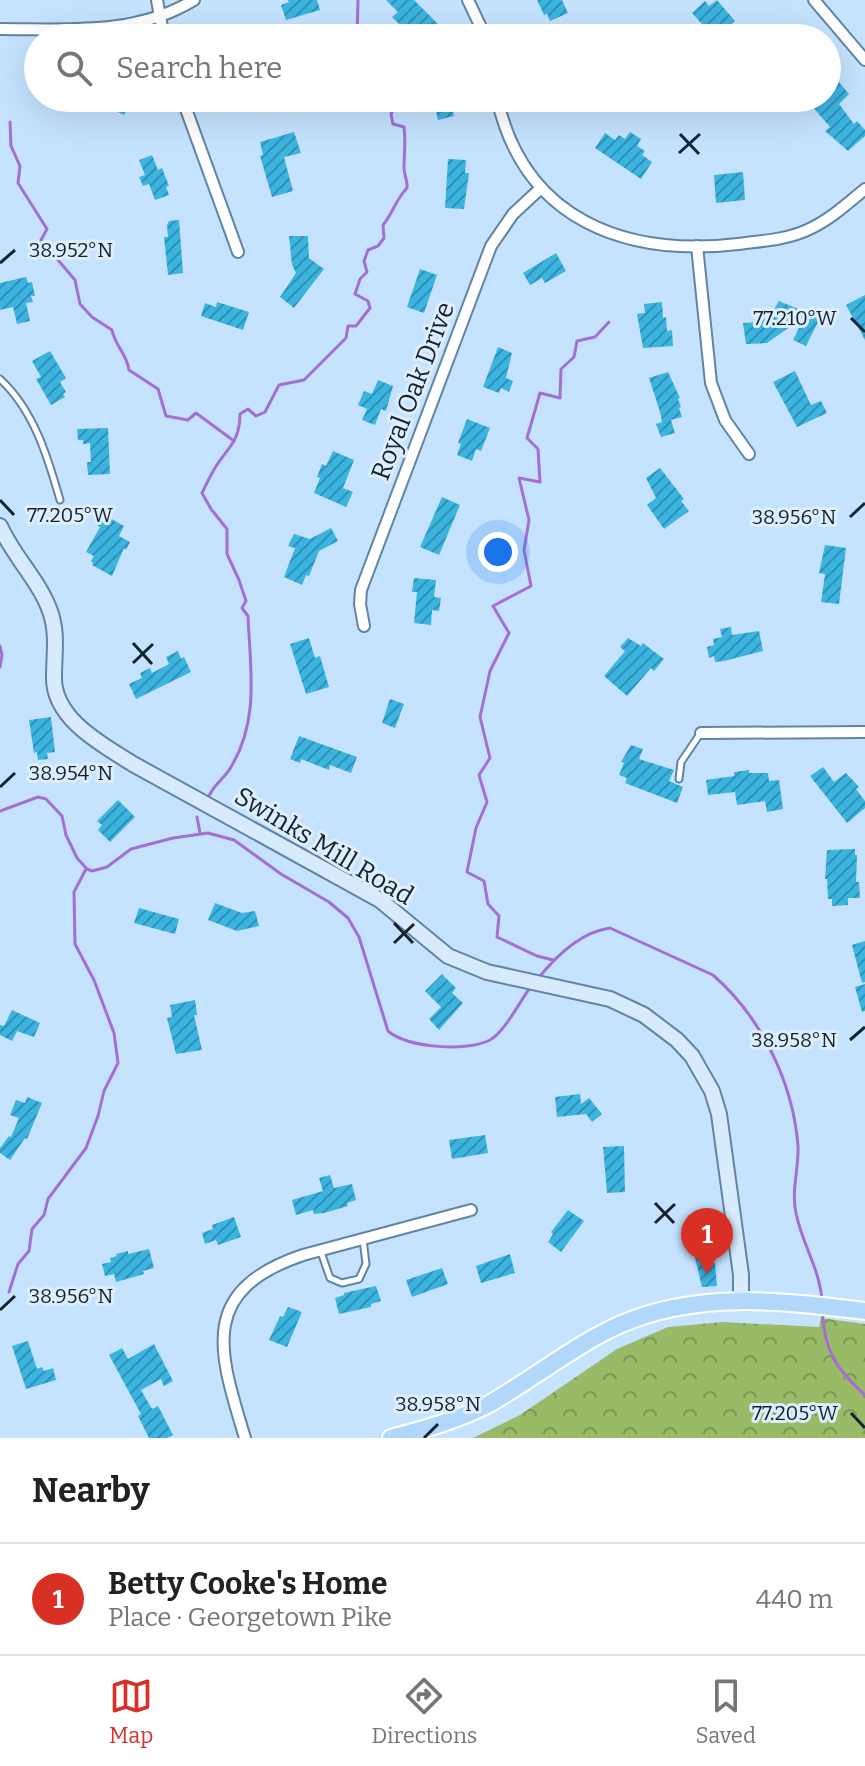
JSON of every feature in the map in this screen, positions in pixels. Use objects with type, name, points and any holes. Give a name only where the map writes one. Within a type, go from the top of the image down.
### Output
[{"type":"main road","points":[[391,1438],[467,1414],[619,1325],[681,1306],[741,1301],[865,1311]]},
{"type":"street","points":[[157,0],[161,24]]},
{"type":"street","points":[[129,24],[159,17],[194,0]]},
{"type":"street","points":[[468,0],[479,24]]},
{"type":"street","points":[[814,0],[834,24]]},
{"type":"street","points":[[0,29],[24,29]]},
{"type":"street","points":[[841,32],[865,60]]},
{"type":"street","points":[[187,112],[238,252]]},
{"type":"street","points":[[502,112],[515,149],[541,188],[568,211],[610,234],[665,247],[773,239],[803,232],[820,224],[865,189]]},
{"type":"street","name":"Royal Oak Drive","points":[[364,626],[361,590],[491,246],[513,214],[541,188]]},
{"type":"street","points":[[697,246],[711,383],[725,420],[749,454]]},
{"type":"street","name":"Swinks Mill Road","points":[[0,526],[50,612],[56,647],[55,691],[69,715],[82,729],[133,764],[380,900],[448,956],[487,972],[610,999],[644,1015],[677,1040],[703,1072],[712,1091],[725,1149],[741,1275],[741,1301]]},
{"type":"street","points":[[701,733],[865,732]]},
{"type":"street","points":[[245,1438],[223,1348],[225,1319],[231,1305],[249,1281],[283,1262],[471,1210]]},
{"type":"lane","points":[[0,379],[16,398],[44,445],[60,500]]},
{"type":"lane","points":[[679,779],[681,762],[701,733]]},
{"type":"lane","points":[[320,1251],[330,1278],[342,1283],[359,1279],[366,1264],[363,1239]]},
{"type":"green space","points":[[821,1318],[865,1324],[865,1438],[473,1438],[520,1415],[617,1349],[668,1327],[722,1322],[819,1327]]},
{"type":"building","points":[[288,0],[317,0],[320,10],[286,20],[281,5]]},
{"type":"building","points":[[386,0],[414,0],[438,24],[399,24],[392,17],[398,12]]},
{"type":"building","points":[[537,0],[562,0],[568,13],[550,21]]},
{"type":"building","points":[[717,0],[735,21],[732,24],[702,24],[692,13],[705,1],[709,6]]},
{"type":"building","points":[[841,85],[849,94],[841,102]]},
{"type":"building","points":[[841,107],[854,124],[857,121],[865,130],[865,136],[848,151],[825,131],[830,127],[817,112],[841,112]]},
{"type":"building","points":[[436,112],[453,112],[454,116],[438,120]]},
{"type":"building","points":[[294,132],[301,153],[284,157],[293,191],[272,197],[260,156],[263,155],[260,142]]},
{"type":"building","points":[[630,132],[641,139],[637,146],[645,151],[642,155],[652,162],[641,179],[595,148],[605,133],[615,140],[619,135],[625,139]]},
{"type":"building","points":[[152,155],[158,170],[162,168],[169,186],[166,187],[169,195],[155,200],[149,184],[143,186],[139,177],[145,175],[139,160]]},
{"type":"building","points":[[448,159],[466,160],[465,173],[469,173],[464,209],[445,208]]},
{"type":"building","points":[[743,172],[745,200],[716,203],[714,175]]},
{"type":"building","points":[[179,220],[183,273],[168,275],[164,237],[168,237],[169,221]]},
{"type":"building","points":[[289,236],[308,236],[309,258],[324,269],[294,308],[280,297],[296,273],[292,265]]},
{"type":"building","points":[[556,253],[566,271],[545,283],[542,278],[530,285],[523,273]]},
{"type":"building","points":[[420,269],[437,275],[424,313],[407,307]]},
{"type":"building","points":[[26,277],[28,283],[32,282],[35,296],[31,296],[33,302],[26,303],[30,321],[17,324],[13,307],[0,310],[0,283]]},
{"type":"building","points":[[865,295],[865,340],[846,305]]},
{"type":"building","points":[[779,301],[820,318],[806,346],[793,340],[805,316],[767,343],[746,344],[743,323],[760,322],[772,313]]},
{"type":"building","points":[[217,302],[249,312],[243,330],[201,316],[205,303],[216,307]]},
{"type":"building","points":[[662,302],[667,331],[672,330],[673,346],[643,348],[637,314],[645,313],[644,304]]},
{"type":"building","points":[[498,347],[512,353],[506,378],[513,381],[509,392],[501,388],[499,393],[483,387]]},
{"type":"building","points":[[50,351],[66,378],[60,382],[66,392],[63,394],[65,397],[51,405],[36,379],[41,377],[32,361]]},
{"type":"building","points":[[795,371],[811,405],[821,401],[827,413],[797,427],[773,382]]},
{"type":"building","points":[[668,372],[680,398],[682,417],[671,420],[675,433],[661,437],[656,424],[662,422],[660,412],[649,378]]},
{"type":"building","points":[[378,380],[393,386],[386,411],[381,409],[375,425],[362,420],[367,409],[358,405],[364,391],[372,394]]},
{"type":"building","points":[[467,419],[490,428],[481,451],[476,449],[472,461],[457,455]]},
{"type":"building","points":[[108,428],[110,474],[88,475],[90,443],[83,444],[83,440],[78,440],[77,429]]},
{"type":"building","points":[[333,451],[354,460],[343,488],[353,492],[346,507],[314,493],[322,464],[326,466]]},
{"type":"building","points":[[660,468],[684,499],[681,501],[689,511],[664,529],[647,505],[656,498],[646,478]]},
{"type":"building","points":[[442,497],[460,505],[439,555],[420,547]]},
{"type":"building","points":[[103,514],[124,526],[119,536],[130,542],[126,550],[124,548],[112,576],[92,565],[94,556],[86,552],[100,527],[97,525]]},
{"type":"building","points":[[331,528],[338,541],[319,551],[302,585],[284,577],[295,548],[288,546],[294,534],[310,539]]},
{"type":"building","points":[[825,545],[846,548],[839,604],[821,602],[825,574],[819,573]]},
{"type":"building","points":[[414,578],[436,580],[434,597],[441,598],[439,611],[432,610],[431,625],[414,623],[417,592],[412,592]]},
{"type":"building","points":[[731,627],[732,635],[759,631],[763,651],[724,661],[715,662],[714,656],[709,658],[707,647],[714,645],[713,639],[722,637],[720,629]]},
{"type":"building","points":[[309,638],[315,658],[320,656],[329,687],[306,694],[290,644]]},
{"type":"building","points":[[628,638],[641,646],[643,643],[664,659],[654,671],[651,668],[627,696],[604,676],[625,651],[620,647]]},
{"type":"building","points":[[178,651],[191,672],[136,699],[129,684],[142,678],[140,673],[150,668],[152,673],[169,664],[166,657]]},
{"type":"building","points":[[390,699],[404,704],[395,728],[382,723]]},
{"type":"building","points":[[51,717],[55,752],[47,753],[48,759],[38,760],[29,720]]},
{"type":"building","points":[[299,736],[357,757],[351,773],[330,765],[329,770],[301,759],[300,763],[290,759]]},
{"type":"building","points":[[631,745],[643,749],[639,759],[674,770],[669,781],[683,787],[677,803],[625,783],[627,778],[619,775],[624,763],[621,762]]},
{"type":"building","points":[[823,767],[834,782],[846,773],[859,787],[856,789],[865,801],[865,808],[847,823],[810,776]]},
{"type":"building","points":[[749,770],[749,773],[768,773],[769,781],[779,780],[783,809],[767,812],[765,801],[737,805],[735,792],[708,795],[706,780],[734,776],[734,772]]},
{"type":"building","points":[[118,800],[135,817],[110,842],[98,830],[102,825],[97,821]]},
{"type":"building","points":[[855,849],[860,898],[848,898],[848,905],[832,906],[825,879],[827,850]]},
{"type":"building","points":[[215,903],[242,913],[255,911],[259,926],[237,931],[208,920]]},
{"type":"building","points":[[139,908],[179,919],[175,934],[134,923]]},
{"type":"building","points":[[865,941],[865,982],[862,983],[852,945]]},
{"type":"building","points":[[442,974],[456,988],[452,993],[463,1003],[439,1030],[429,1019],[441,1007],[425,991]]},
{"type":"building","points":[[865,984],[865,1011],[862,1012],[855,987]]},
{"type":"building","points":[[195,1000],[197,1015],[194,1015],[202,1050],[176,1054],[167,1018],[172,1017],[170,1005]]},
{"type":"building","points":[[12,1010],[40,1023],[34,1037],[17,1031],[12,1041],[0,1035],[0,1025],[4,1026]]},
{"type":"building","points":[[580,1094],[581,1104],[589,1098],[602,1114],[592,1122],[586,1114],[557,1117],[555,1097]]},
{"type":"building","points":[[27,1097],[42,1103],[27,1139],[10,1160],[0,1153],[0,1148],[11,1137],[19,1118],[10,1115],[16,1100],[25,1103]]},
{"type":"building","points":[[485,1135],[488,1153],[452,1159],[449,1140]]},
{"type":"building","points":[[624,1146],[625,1192],[607,1193],[603,1147]]},
{"type":"building","points":[[330,1175],[334,1188],[352,1184],[356,1200],[347,1203],[348,1206],[324,1213],[314,1214],[313,1210],[296,1215],[292,1200],[323,1191],[319,1178]]},
{"type":"building","points":[[568,1210],[584,1221],[561,1252],[548,1242],[553,1234],[551,1232]]},
{"type":"building","points":[[234,1217],[241,1237],[218,1245],[216,1240],[205,1244],[202,1233],[213,1229],[212,1225]]},
{"type":"building","points":[[707,1246],[710,1263],[715,1263],[717,1286],[702,1287],[693,1249]]},
{"type":"building","points":[[149,1249],[154,1268],[116,1282],[114,1274],[105,1276],[102,1264],[111,1262],[110,1258],[116,1254]]},
{"type":"building","points":[[510,1254],[515,1273],[481,1283],[476,1266]]},
{"type":"building","points":[[442,1268],[448,1284],[412,1297],[406,1280]]},
{"type":"building","points":[[376,1286],[381,1301],[371,1304],[371,1307],[339,1314],[335,1298]]},
{"type":"building","points":[[288,1307],[302,1312],[287,1347],[269,1340],[280,1316],[283,1317]]},
{"type":"building","points":[[28,1341],[37,1369],[42,1367],[44,1371],[53,1368],[56,1380],[26,1389],[12,1346]]},
{"type":"building","points":[[154,1344],[173,1381],[164,1386],[161,1379],[141,1390],[152,1409],[158,1406],[173,1435],[167,1438],[149,1438],[138,1416],[141,1414],[109,1355],[122,1348],[128,1359]]},
{"type":"waterway","points":[[357,24],[358,0]]},
{"type":"waterway","points":[[209,796],[229,771],[240,749],[250,712],[251,674],[248,616],[242,608],[246,601],[227,554],[227,529],[202,493],[235,438],[240,414],[248,409],[256,416],[265,412],[279,385],[304,380],[346,338],[348,326],[356,326],[370,308],[368,301],[355,294],[360,279],[367,272],[364,261],[368,250],[378,246],[384,238],[383,225],[407,188],[404,127],[393,124],[392,112]]},
{"type":"waterway","points":[[10,122],[11,146],[20,166],[18,183],[47,229],[41,240],[75,280],[80,304],[92,317],[112,330],[129,370],[158,389],[166,416],[188,420],[196,413],[234,441]]},
{"type":"waterway","points":[[553,960],[497,937],[499,916],[488,904],[484,881],[467,872],[476,828],[487,802],[479,775],[490,758],[480,717],[490,671],[509,633],[493,606],[531,586],[524,550],[529,520],[519,478],[540,482],[538,449],[527,438],[540,393],[560,398],[561,369],[574,357],[577,341],[595,337],[609,322]]},
{"type":"waterway","points":[[0,646],[0,667]]},
{"type":"waterway","points":[[0,811],[38,797],[46,799],[62,816],[66,835],[77,858],[92,871],[107,867],[131,849],[173,838],[208,833],[234,840],[281,874],[329,902],[348,918],[359,937],[388,1031],[409,1041],[453,1047],[490,1040],[507,1023],[532,985]]},
{"type":"waterway","points":[[197,817],[200,833]]},
{"type":"waterway","points":[[9,1292],[18,1264],[29,1251],[32,1229],[44,1215],[48,1199],[86,1148],[104,1091],[118,1063],[114,1033],[94,980],[75,944],[74,892],[86,869]]},
{"type":"waterway","points":[[537,980],[569,947],[599,930],[610,928],[713,975],[746,1010],[772,1052],[789,1098],[798,1146],[795,1205],[822,1301]]},
{"type":"waterway","points":[[822,1312],[826,1338],[834,1359],[846,1377],[865,1395]]},
{"type":"place","name":"Betty Cooke's Home","points":[[707,1274]]}]
